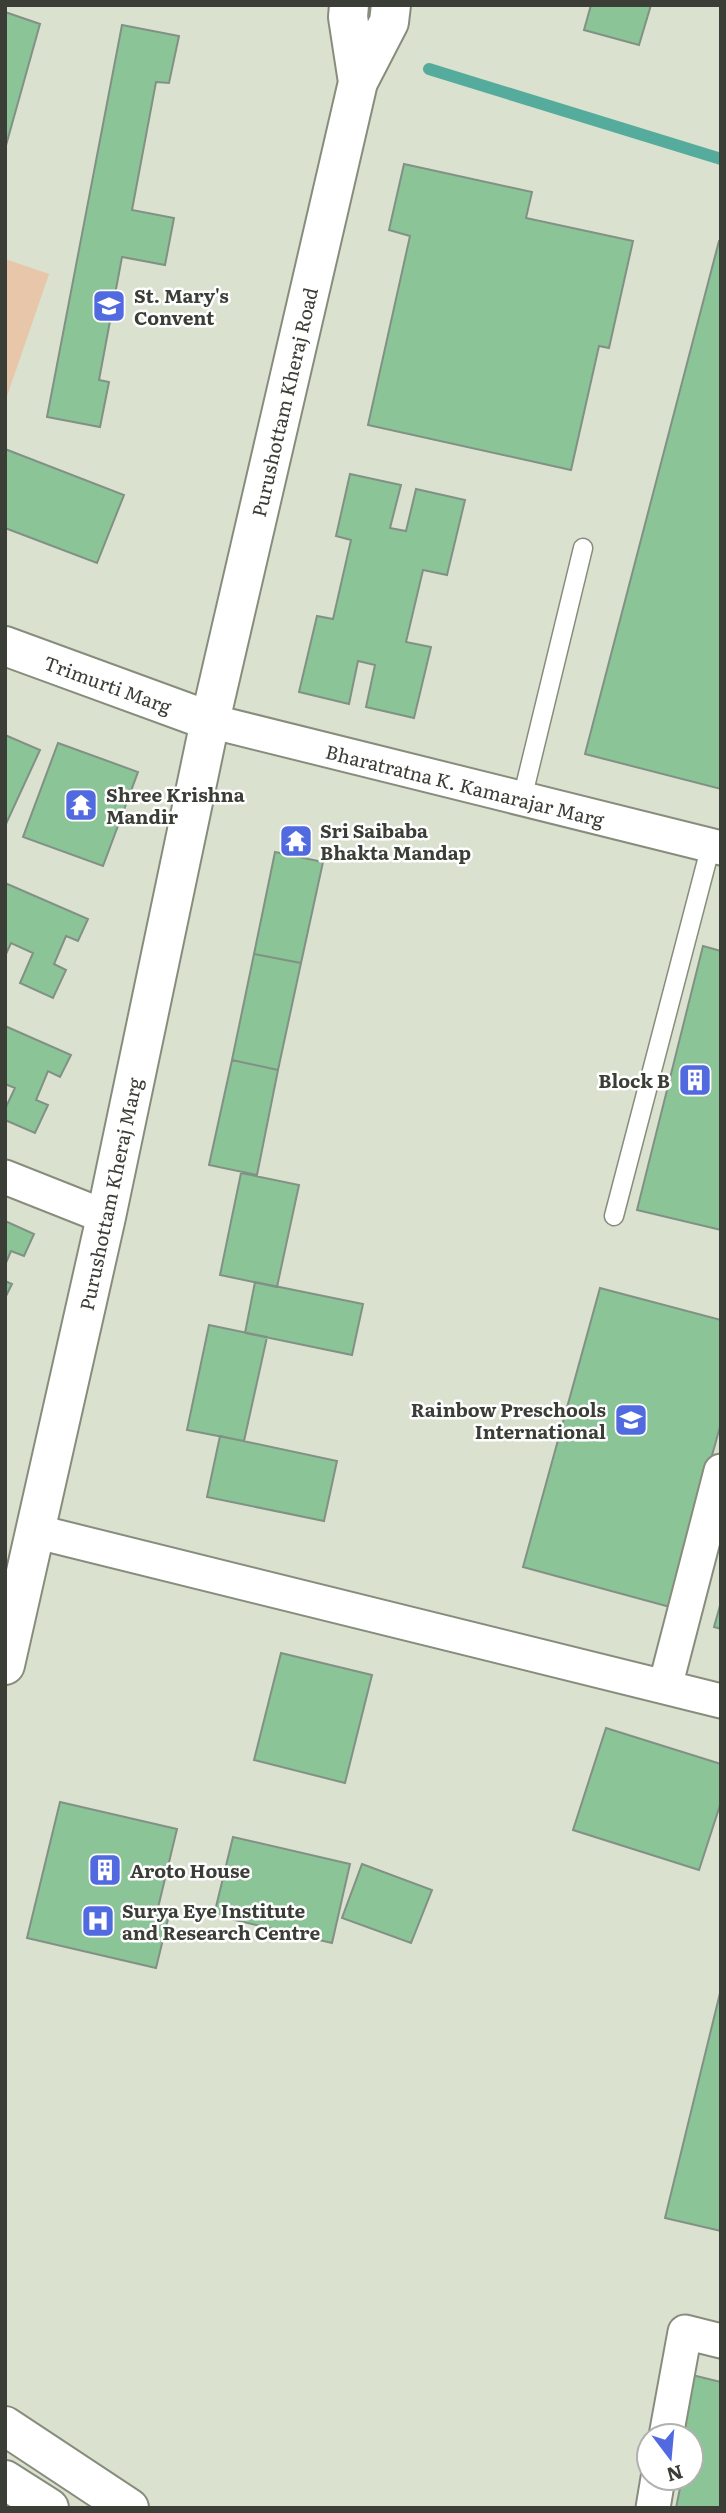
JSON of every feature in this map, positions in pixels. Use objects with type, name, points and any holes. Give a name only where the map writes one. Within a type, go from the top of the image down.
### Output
[{"type":"street","name":"Purushottam Kheraj Road","points":[[349,5],[348,17],[358,82]]},
{"type":"street","name":"Purushottam Kheraj Road","points":[[210,721],[358,82],[389,22],[391,5]]},
{"type":"street","name":"Trimurti Marg","points":[[5,646],[210,721]]},
{"type":"street","name":"Bharatratna K. Kamarajar Marg","points":[[210,721],[716,846]]},
{"type":"street","name":"Purushottam Kheraj Marg","points":[[5,1665],[106,1217],[210,721]]},
{"type":"street","points":[[5,1177],[106,1217]]},
{"type":"street","points":[[665,1687],[721,1471]]},
{"type":"street","points":[[34,1531],[721,1701]]},
{"type":"street","points":[[669,2422],[685,2332],[721,2341]]},
{"type":"street","points":[[5,2426],[129,2508]]},
{"type":"street","points":[[5,2480],[49,2508]]},
{"type":"lane","points":[[522,799],[583,548]]},
{"type":"lane","points":[[614,1216],[716,846]]},
{"type":"shaded area","points":[[5,259],[49,274],[5,402]]},
{"type":"building","points":[[591,5],[651,5],[639,45],[584,30]]},
{"type":"building","points":[[5,12],[40,24],[5,149]]},
{"type":"building","points":[[122,25],[179,36],[169,83],[156,82],[132,210],[174,218],[165,265],[122,257],[99,380],[109,382],[100,427],[47,417]]},
{"type":"building","points":[[404,164],[532,192],[526,218],[633,241],[609,348],[599,346],[571,470],[368,425],[410,236],[389,230]]},
{"type":"building","points":[[721,241],[721,789],[585,754]]},
{"type":"building","points":[[5,449],[124,495],[97,563],[5,528]]},
{"type":"building","points":[[350,474],[401,485],[390,528],[406,531],[416,489],[465,500],[447,575],[423,570],[406,642],[431,647],[414,718],[366,707],[375,665],[358,661],[349,704],[299,692],[317,616],[333,619],[351,540],[336,536]]},
{"type":"building","points":[[5,735],[40,750],[5,826]]},
{"type":"building","name":"Shree Krishna Mandir","points":[[58,743],[138,772],[103,866],[23,837]]},
{"type":"building","points":[[275,852],[323,862],[301,963],[254,954]]},
{"type":"building","points":[[5,883],[88,919],[78,941],[66,936],[54,964],[66,970],[53,998],[20,983],[33,953],[11,943],[5,956]]},
{"type":"building","name":"Block B","points":[[703,946],[721,951],[721,1230],[637,1210]]},
{"type":"building","points":[[254,954],[301,963],[278,1070],[232,1060]]},
{"type":"building","points":[[5,1026],[71,1055],[60,1077],[48,1071],[36,1100],[48,1105],[35,1133],[5,1120],[5,1109],[15,1088],[5,1084]]},
{"type":"building","points":[[232,1060],[278,1070],[257,1175],[209,1165]]},
{"type":"building","points":[[241,1173],[299,1185],[277,1287],[220,1275]]},
{"type":"building","points":[[5,1221],[34,1234],[24,1256],[11,1251],[5,1265]]},
{"type":"building","points":[[5,1281],[12,1284],[5,1298]]},
{"type":"building","points":[[255,1282],[363,1304],[352,1355],[245,1333]]},
{"type":"building","name":"Rainbow Preschools International","points":[[600,1288],[721,1320],[721,1423],[670,1607],[523,1567]]},
{"type":"building","points":[[209,1325],[267,1337],[244,1441],[187,1430]]},
{"type":"building","points":[[220,1436],[337,1461],[324,1521],[207,1497]]},
{"type":"building","points":[[721,1602],[721,1629],[714,1627]]},
{"type":"building","points":[[281,1653],[372,1675],[345,1783],[254,1760]]},
{"type":"building","points":[[606,1728],[721,1764],[721,1802],[699,1870],[573,1830]]},
{"type":"building","name":"Aroto House","points":[[60,1802],[177,1829],[157,1912],[169,1915],[156,1968],[27,1938]]},
{"type":"building","points":[[233,1837],[350,1864],[332,1943],[214,1915]]},
{"type":"building","points":[[362,1864],[432,1890],[411,1943],[342,1918]]},
{"type":"building","points":[[721,1989],[721,2231],[665,2218]]},
{"type":"building","points":[[688,2374],[721,2382],[721,2508],[676,2508],[679,2492],[705,2492],[705,2422],[676,2422]]},
{"type":"waterway","points":[[429,69],[721,159]]},
{"type":"place","name":"St. Mary's Convent","points":[[109,306]]},
{"type":"place","name":"Shree Krishna Mandir","points":[[81,805]]},
{"type":"place","name":"Sri Saibaba Bhakta Mandap","points":[[296,841]]},
{"type":"place","name":"Block B","points":[[695,1080]]},
{"type":"place","name":"Rainbow Preschools International","points":[[631,1420]]},
{"type":"place","name":"Aroto House","points":[[105,1870]]},
{"type":"place","name":"Surya Eye Institute and Research Centre","points":[[98,1921]]}]
